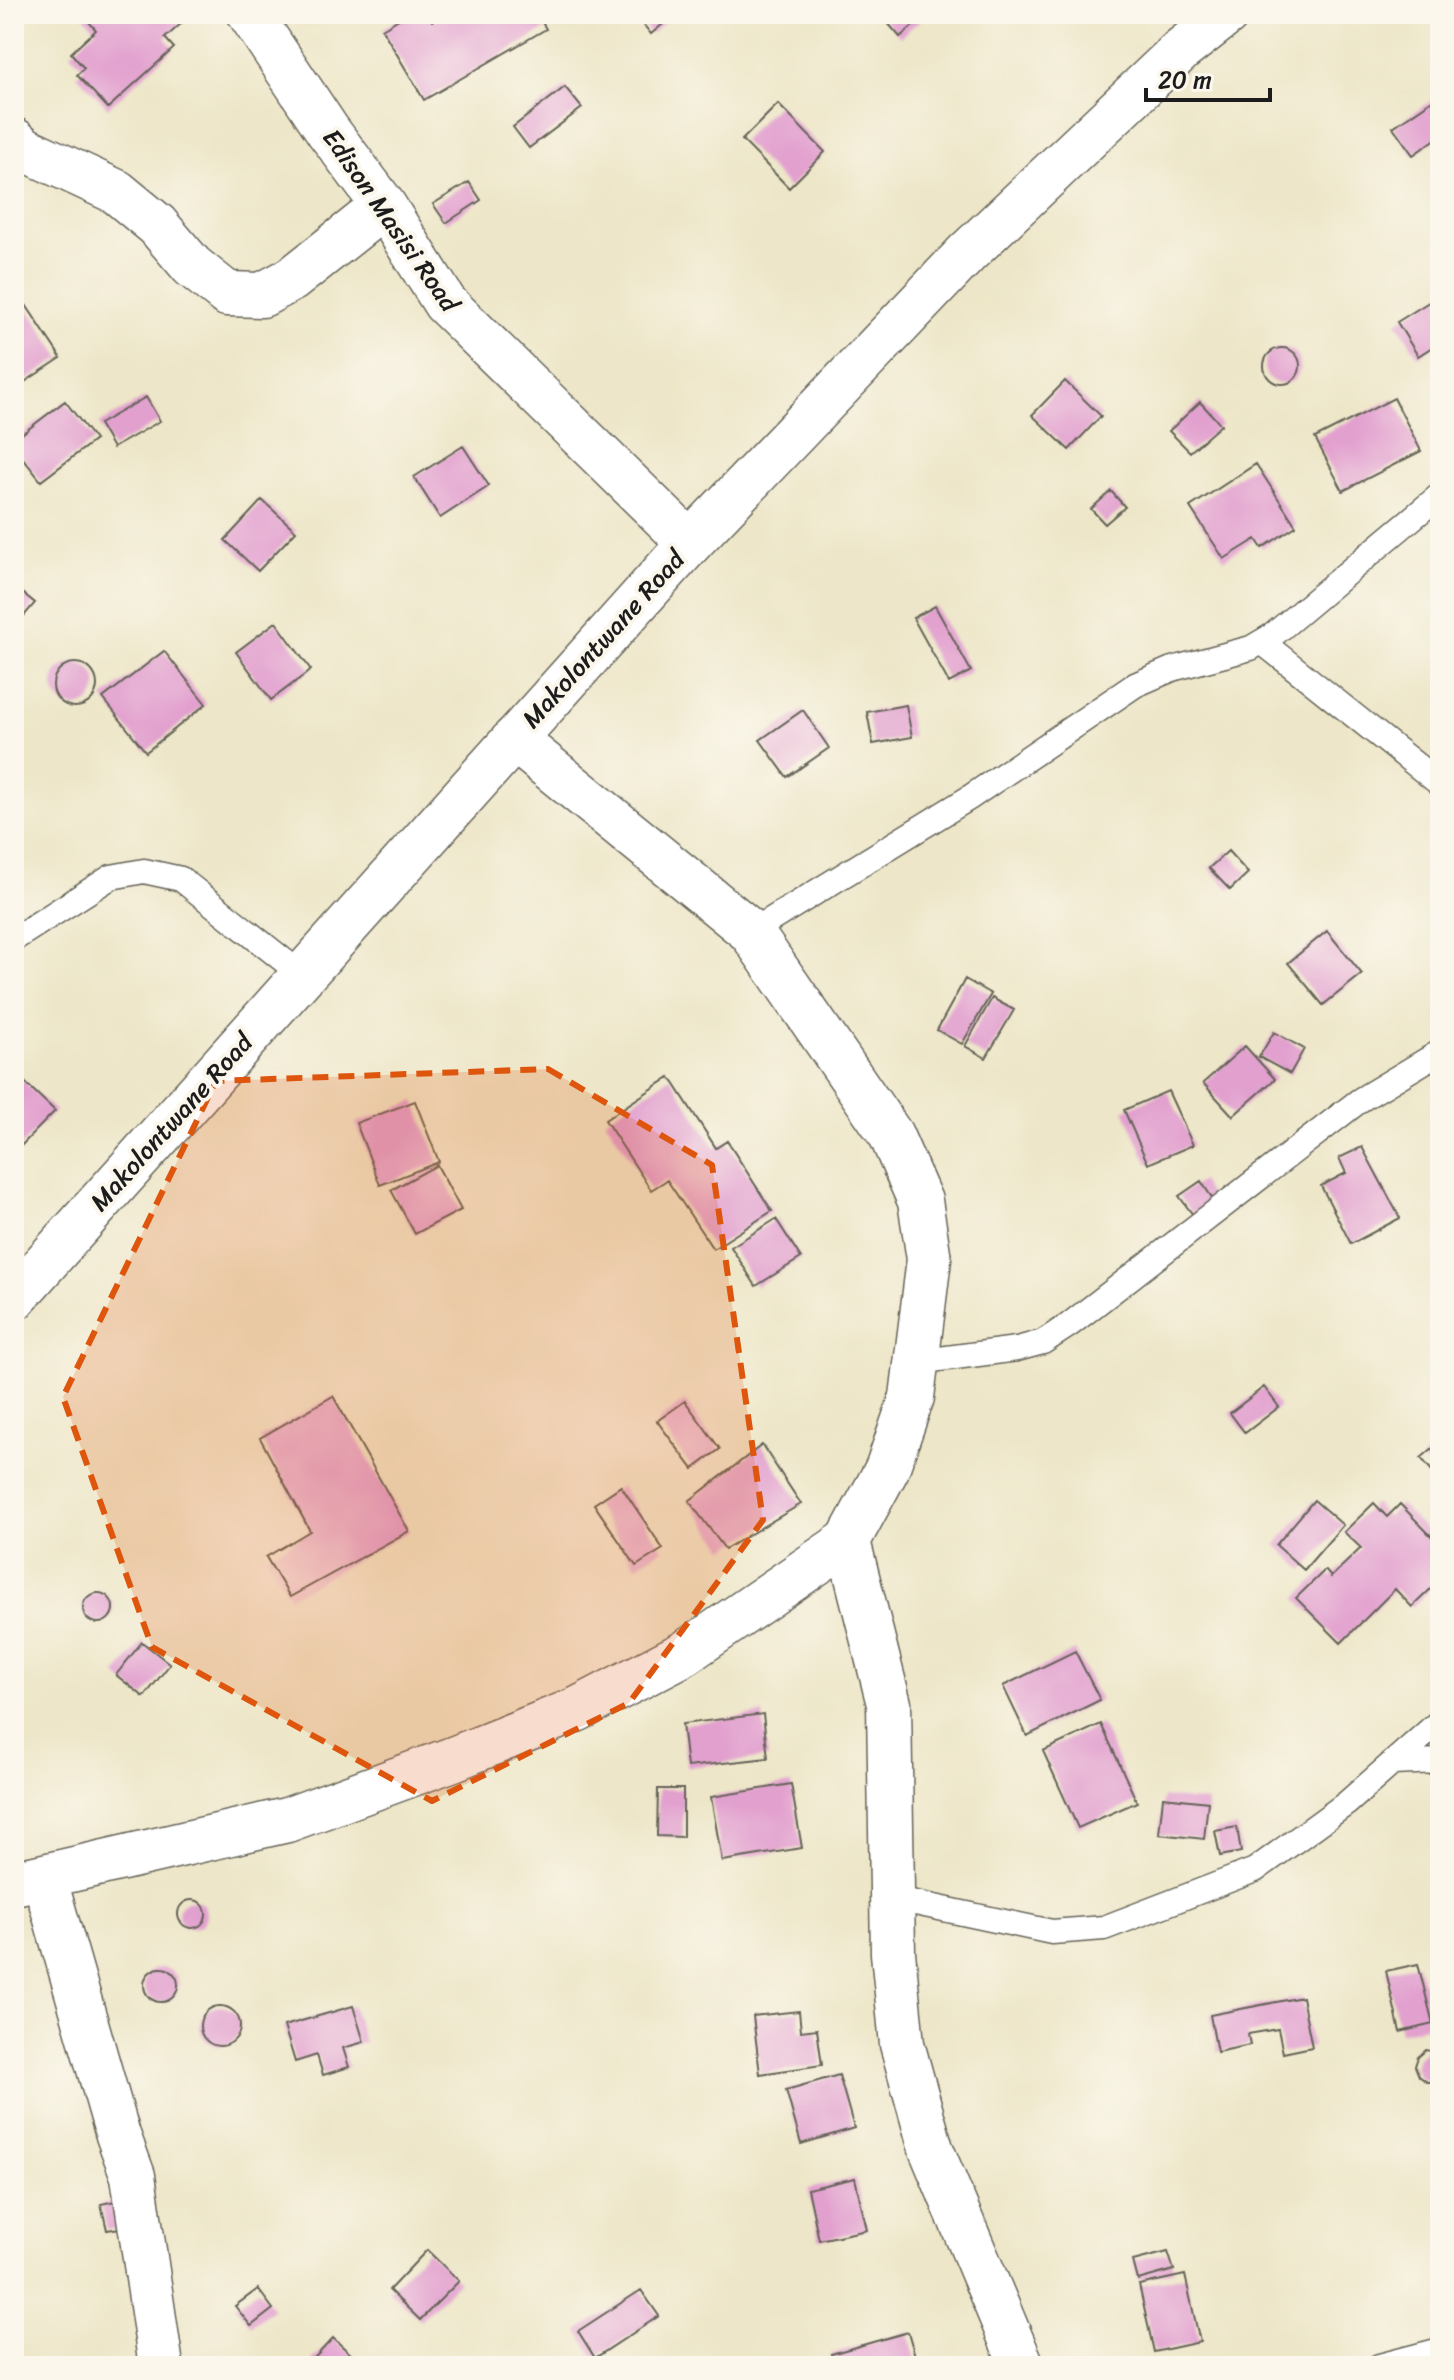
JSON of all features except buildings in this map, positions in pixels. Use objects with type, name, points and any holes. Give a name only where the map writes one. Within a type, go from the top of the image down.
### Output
[{"type":"street","name":"Edison Masisi Road","points":[[250,14],[328,131],[384,206],[445,303],[690,543]]},
{"type":"street","name":"Makolontwane Road","points":[[14,1298],[690,543],[967,253],[1181,50],[1227,14]]},
{"type":"street","points":[[18,149],[117,192],[157,225],[192,266],[227,294],[262,295],[292,279],[384,206]]},
{"type":"street","points":[[161,2366],[133,2176],[29,1880],[287,1820],[578,1709],[685,1653],[848,1541],[887,1469],[912,1397],[929,1259],[920,1201],[891,1135],[751,932],[514,739]]},
{"type":"street","points":[[848,1541],[889,1704],[893,1953],[902,2044],[931,2149],[1022,2366]]},
{"type":"lane","points":[[751,932],[969,798],[1135,685],[1172,669],[1251,648],[1262,642],[1440,495]]},
{"type":"lane","points":[[1262,642],[1440,784]]},
{"type":"lane","points":[[14,939],[111,877],[144,871],[181,879],[302,975]]},
{"type":"lane","points":[[916,1362],[1017,1349],[1043,1342],[1360,1100],[1440,1052]]},
{"type":"lane","points":[[892,1898],[1052,1932],[1104,1928],[1255,1870],[1347,1803],[1440,1721]]},
{"type":"lane","points":[[1392,1763],[1440,1761]]},
{"type":"lane","points":[[1379,2366],[1440,2350]]},
{"type":"highlighted area","points":[[548,1069],[712,1165],[763,1520],[629,1703],[432,1801],[152,1647],[63,1397],[216,1081]]}]
